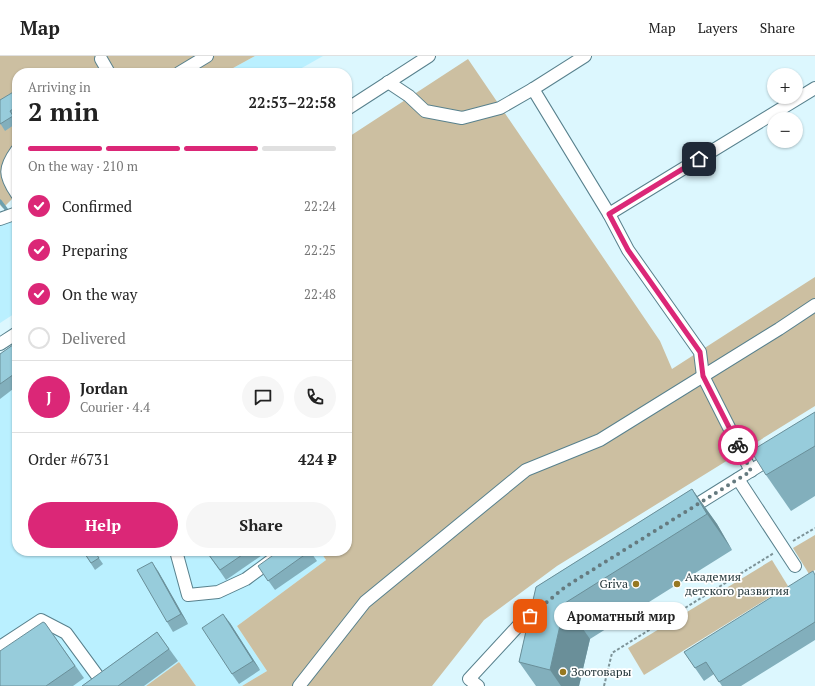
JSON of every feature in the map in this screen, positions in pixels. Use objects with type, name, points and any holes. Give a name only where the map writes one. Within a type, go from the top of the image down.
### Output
[{"type":"street","points":[[187,68],[207,56]]},
{"type":"street","points":[[352,107],[430,56]]},
{"type":"street","points":[[388,82],[409,96],[425,111],[462,118],[500,108],[585,56]]},
{"type":"street","points":[[101,59],[106,68]]},
{"type":"street","points":[[609,214],[815,88]]},
{"type":"street","points":[[533,89],[609,214],[628,250],[700,352],[703,376],[751,471]]},
{"type":"street","points":[[12,157],[7,167],[7,175],[12,187]]},
{"type":"street","points":[[0,218],[12,214]]},
{"type":"street","points":[[299,686],[365,602],[526,470],[600,440],[815,305]]},
{"type":"street","points":[[0,344],[12,336]]},
{"type":"street","points":[[678,516],[783,451]]},
{"type":"street","points":[[738,479],[795,566]]},
{"type":"street","points":[[177,556],[188,595],[218,592],[246,579],[277,556]]},
{"type":"street","points":[[470,684],[518,626],[548,602]]},
{"type":"street","points":[[0,648],[41,620],[66,633],[99,678]]},
{"type":"street","points":[[88,686],[110,670]]},
{"type":"path","points":[[604,686],[612,652],[815,528]]},
{"type":"shaded area","points":[[0,56],[255,56],[233,68],[12,68],[12,184],[6,184],[12,199],[3,208],[0,205]]},
{"type":"shaded area","points":[[255,56],[323,56],[302,68],[233,68]]},
{"type":"shaded area","points":[[468,59],[660,341],[672,369],[815,277],[815,406],[557,566],[484,620],[432,686],[242,686],[267,671],[237,626],[326,560],[323,556],[352,556],[352,135]]},
{"type":"shaded area","points":[[12,220],[12,315],[0,323],[0,224]]},
{"type":"shaded area","points":[[12,356],[12,556],[323,556],[326,560],[237,626],[267,671],[242,686],[196,686],[179,662],[146,686],[0,686],[0,364]]},
{"type":"shaded area","points":[[815,535],[815,570],[809,574],[793,548]]},
{"type":"shaded area","points":[[772,560],[788,586],[644,675],[628,648]]},
{"type":"shaded area","points":[[179,662],[196,686],[146,686]]},
{"type":"building","points":[[12,93],[12,110],[10,111],[12,117],[0,124],[0,100]]},
{"type":"building","points":[[12,346],[12,376],[0,384],[0,354]]},
{"type":"building","points":[[815,412],[815,446],[766,475],[751,451]]},
{"type":"building","points":[[692,489],[707,514],[565,603],[550,670],[519,662],[536,587]]},
{"type":"building","points":[[86,556],[98,556],[99,558],[91,563]]},
{"type":"building","points":[[210,556],[241,556],[220,570]]},
{"type":"building","points":[[272,556],[303,556],[268,581],[258,566]]},
{"type":"building","points":[[152,562],[181,614],[167,622],[137,570]]},
{"type":"building","points":[[813,571],[815,575],[815,622],[719,682],[706,662],[695,668],[684,652]]},
{"type":"building","points":[[223,614],[253,661],[232,674],[202,628]]},
{"type":"building","points":[[43,622],[75,666],[46,686],[0,686],[0,651]]},
{"type":"building","points":[[157,632],[169,649],[118,686],[82,686]]},
{"type":"waterway","points":[[0,201],[6,209]]},
{"type":"way so far","points":[[530,616],[565,587],[751,471],[738,445]]},
{"type":"place","name":"Griva","points":[[636,584]]},
{"type":"place","name":"Академия детского развития","points":[[677,584]]},
{"type":"place","name":"Ароматный мир","points":[[530,616]]},
{"type":"place","name":"Зоотовары","points":[[563,672]]},
{"type":"route","points":[[699,159],[609,214],[628,250],[700,352],[703,376],[738,445]]}]
